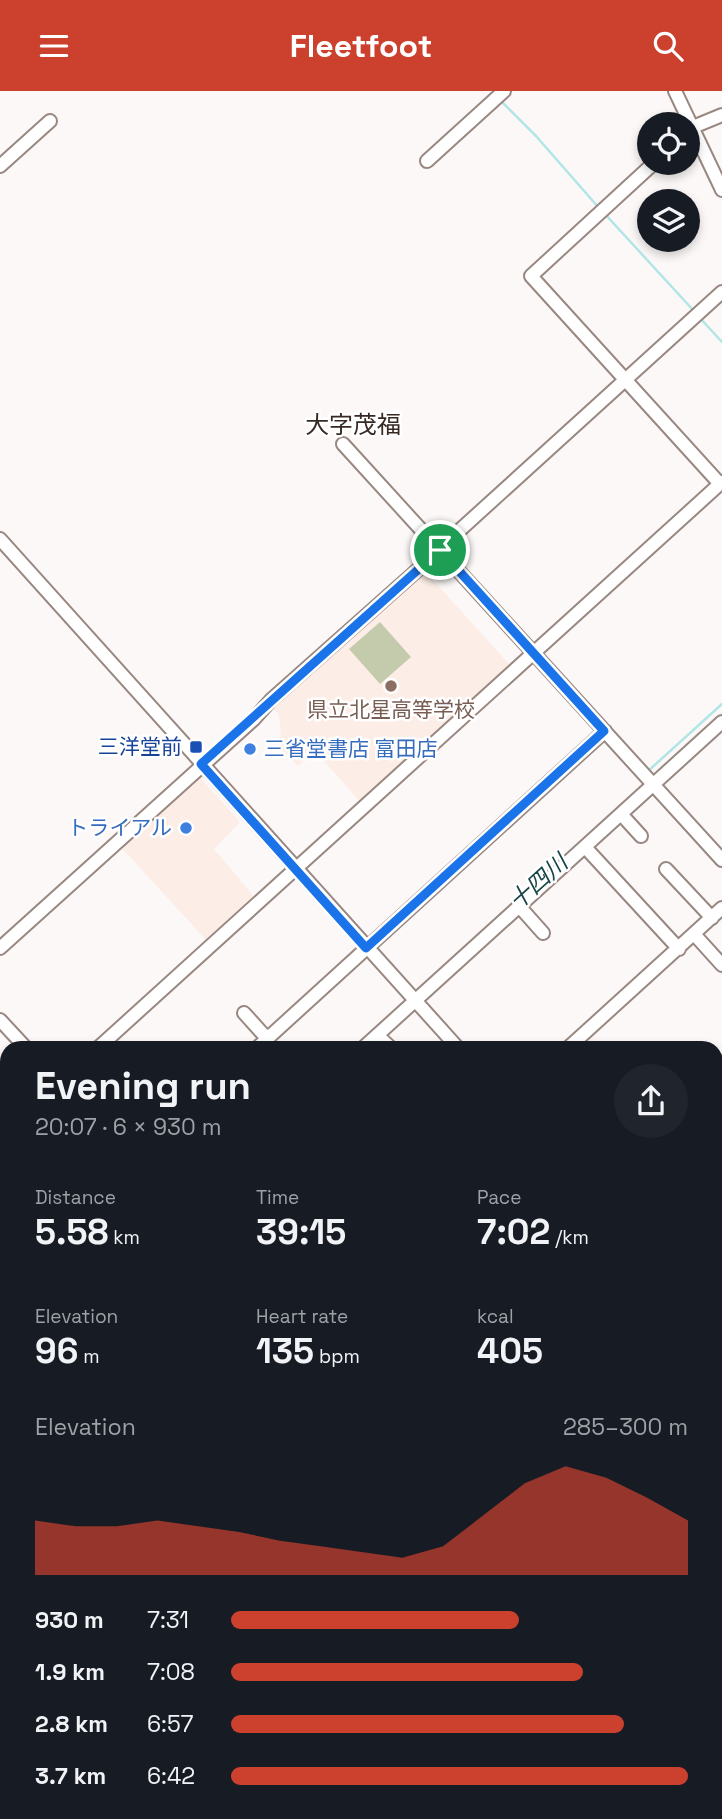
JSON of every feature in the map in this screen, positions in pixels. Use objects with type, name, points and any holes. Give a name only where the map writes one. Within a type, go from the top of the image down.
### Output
[{"type":"street","points":[[427,161],[504,91]]},
{"type":"street","points":[[675,91],[683,112]]},
{"type":"street","points":[[700,125],[722,115]]},
{"type":"street","points":[[0,166],[50,121]]},
{"type":"street","points":[[700,148],[722,190]]},
{"type":"street","points":[[106,1041],[721,483],[531,276],[641,175]]},
{"type":"street","points":[[0,948],[722,292]]},
{"type":"street","points":[[343,444],[722,860]]},
{"type":"street","points":[[0,539],[452,1041]]},
{"type":"street","points":[[371,1041],[411,997],[519,906],[621,814],[651,782],[722,722]]},
{"type":"street","points":[[265,1041],[604,731]]},
{"type":"street","points":[[621,814],[641,836]]},
{"type":"street","points":[[584,847],[679,949]]},
{"type":"street","points":[[666,869],[712,918]]},
{"type":"street","points":[[519,906],[544,933]]},
{"type":"street","points":[[576,1041],[722,908]]},
{"type":"street","points":[[694,934],[722,965]]},
{"type":"street","points":[[244,1013],[269,1037]]},
{"type":"street","points":[[0,1020],[20,1041]]},
{"type":"street","points":[[377,1035],[383,1041]]},
{"type":"shaded area","name":"県立北星高等学校","points":[[423,569],[511,666],[361,803],[315,751],[298,766],[274,742],[281,736],[279,715],[271,706]]},
{"type":"shaded area","points":[[198,775],[240,822],[214,849],[256,899],[209,943],[119,845]]},
{"type":"green space","points":[[380,622],[411,657],[380,684],[349,649]]},
{"type":"waterway","points":[[500,100],[536,136],[599,208]]},
{"type":"waterway","points":[[604,213],[694,311]]},
{"type":"waterway","points":[[699,317],[722,342]]},
{"type":"waterway","points":[[647,772],[722,704]]},
{"type":"place","name":"県立北星高等学校","points":[[391,686]]},
{"type":"place","name":"三洋堂前","points":[[196,747]]},
{"type":"place","name":"三省堂書店 富田店","points":[[250,749]]},
{"type":"place","name":"トライアル","points":[[186,828]]},
{"type":"district","name":"大字茂福","points":[[353,425]]},
{"type":"route","points":[[440,550],[604,731],[366,948],[201,764],[440,550]]},
{"type":"water label","name":"十四川","points":[[538,882]]}]
